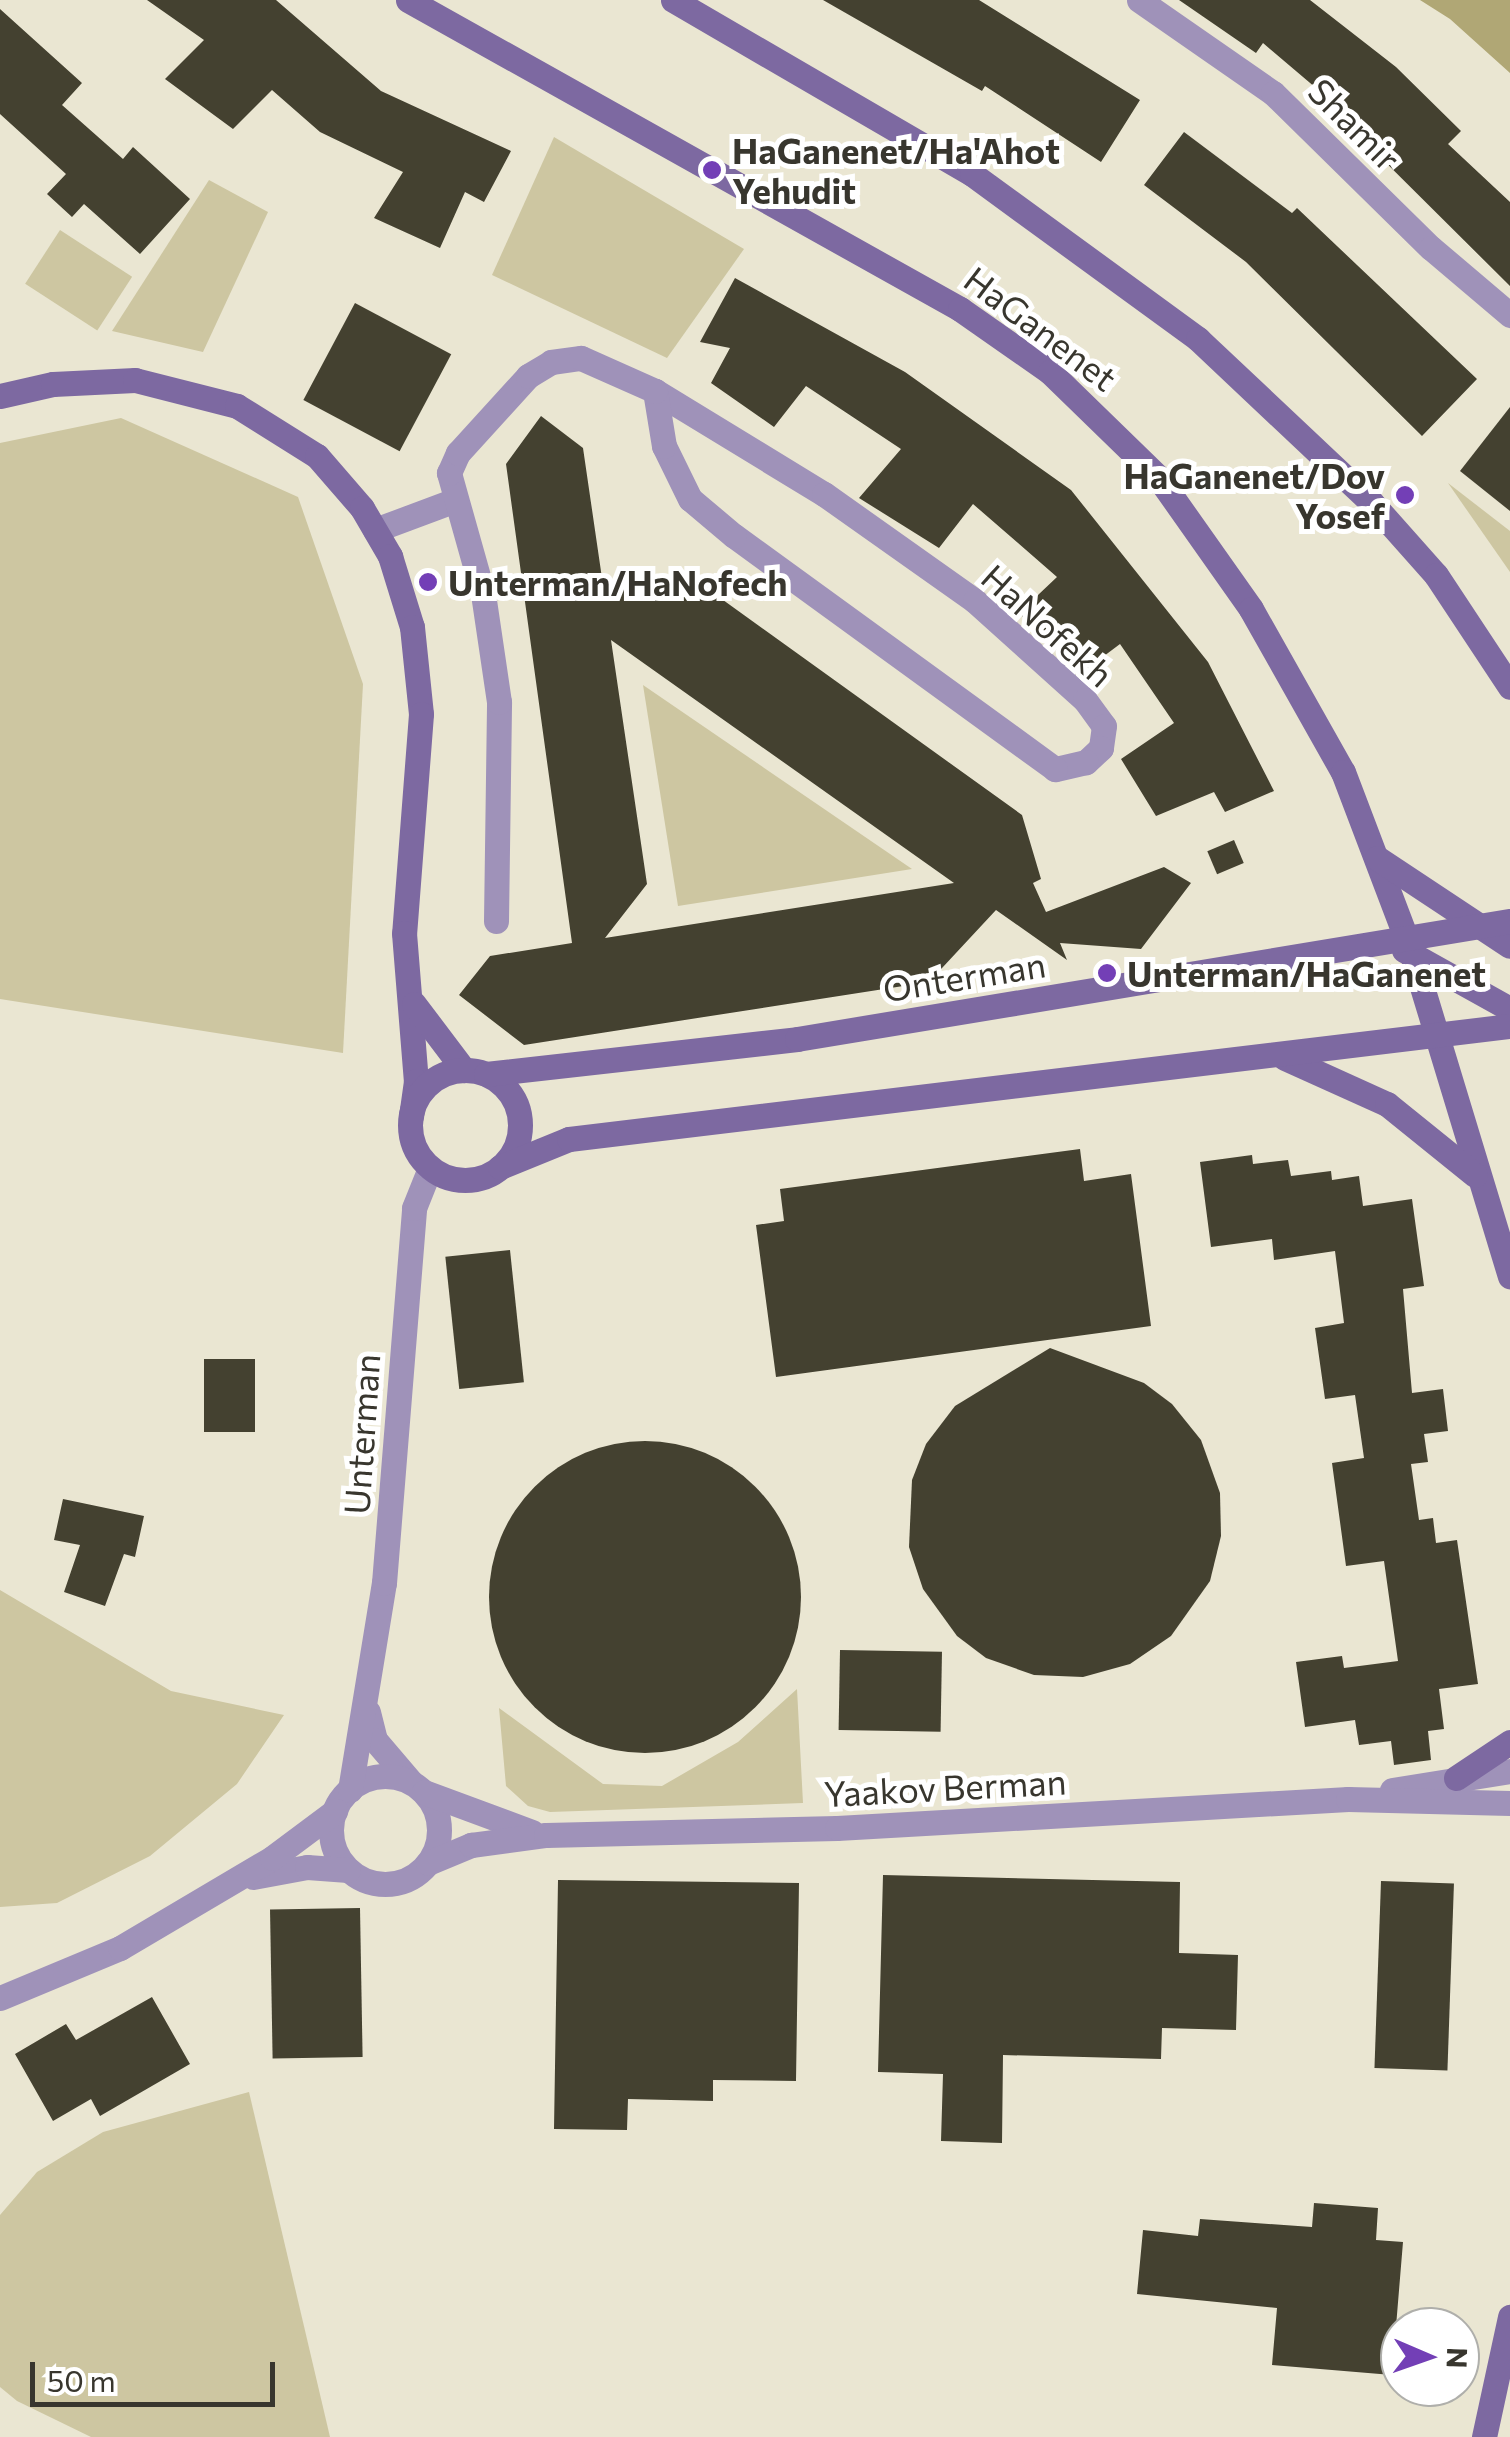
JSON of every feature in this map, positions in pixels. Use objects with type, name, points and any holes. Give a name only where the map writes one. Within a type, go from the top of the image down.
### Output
[{"type":"street","name":"HaGanenet","points":[[408,0],[960,308],[1105,419],[1158,477],[1250,608],[1310,705],[1377,858],[1402,944],[1438,1036],[1475,1175],[1510,1276]]},
{"type":"street","points":[[673,0],[972,174],[1198,339],[1372,503],[1436,576],[1508,682]]},
{"type":"street","name":"Shamir","points":[[1138,0],[1274,93],[1431,248],[1510,315]]},
{"type":"street","name":"HaNofekh","points":[[496,920],[497,684],[483,594],[453,501],[450,472],[458,453],[528,376],[551,362],[581,358],[655,391],[824,494],[975,601],[1085,700],[1104,726],[1101,748],[1086,762],[1056,769],[1040,760],[734,536],[690,499],[664,446],[655,391]]},
{"type":"street","points":[[0,396],[53,384],[135,380],[237,406],[316,456],[375,530],[403,592],[418,664],[420,749],[405,981],[416,1081],[410,1116],[418,1154],[430,1168],[465,1180],[569,1138],[1072,1074],[1281,1057],[1510,1026]]},
{"type":"street","points":[[375,530],[453,501]]},
{"type":"street","points":[[1377,858],[1510,946]]},
{"type":"street","name":"Onterman","points":[[475,1072],[797,1038],[1402,944],[1510,922]]},
{"type":"street","points":[[1402,944],[1510,1009]]},
{"type":"street","points":[[405,981],[437,1042],[514,1100],[520,1118],[519,1137],[500,1167]]},
{"type":"street","points":[[1281,1057],[1387,1104],[1475,1175]]},
{"type":"street","points":[[410,1116],[429,1083],[475,1072]]},
{"type":"street","name":"Unterman","points":[[350,1790],[384,1583],[411,1237],[430,1168]]},
{"type":"street","points":[[234,1881],[306,1867],[348,1870],[378,1884],[397,1883],[428,1863],[439,1828],[417,1787],[375,1740],[366,1707]]},
{"type":"street","points":[[1456,1778],[1510,1742]]},
{"type":"street","name":"Yaakov Berman","points":[[1348,1799],[1510,1771]]},
{"type":"street","points":[[0,1998],[120,1948],[234,1881],[334,1811],[350,1790],[376,1776],[417,1787]]},
{"type":"street","name":"Yaakov Berman","points":[[417,1787],[546,1835]]},
{"type":"street","name":"Yaakov Berman","points":[[428,1863],[471,1845],[546,1835],[836,1828],[1348,1799],[1510,1803]]},
{"type":"street","points":[[334,1811],[332,1837],[348,1870]]},
{"type":"street","points":[[1484,2437],[1510,2317]]},
{"type":"shaded area","points":[[1420,0],[1510,0],[1510,73],[1450,19]]},
{"type":"shaded area","points":[[554,137],[744,249],[667,358],[492,275]]},
{"type":"shaded area","points":[[209,180],[268,212],[203,352],[112,331]]},
{"type":"shaded area","points":[[60,230],[132,277],[97,331],[25,284]]},
{"type":"shaded area","points":[[121,418],[298,497],[363,684],[343,1053],[0,999],[0,443]]},
{"type":"shaded area","points":[[1448,483],[1510,531],[1510,572]]},
{"type":"shaded area","points":[[643,685],[912,869],[678,906]]},
{"type":"shaded area","points":[[0,1590],[171,1691],[284,1715],[237,1784],[150,1856],[57,1903],[0,1907]]},
{"type":"shaded area","points":[[797,1689],[803,1803],[550,1812],[528,1806],[506,1786],[499,1708],[603,1784],[662,1786],[738,1742]]},
{"type":"shaded area","points":[[249,2092],[330,2437],[91,2437],[17,2401],[0,2387],[0,2215],[37,2172],[103,2132]]},
{"type":"building","points":[[147,0],[276,0],[381,91],[511,151],[484,202],[465,192],[440,248],[374,218],[403,172],[320,132],[272,90],[233,129],[165,79],[204,40]]},
{"type":"building","points":[[823,0],[979,0],[1140,100],[1101,162],[985,86],[982,91]]},
{"type":"building","points":[[1179,0],[1310,0],[1396,67],[1461,131],[1448,144],[1510,202],[1510,286],[1344,121],[1349,116],[1263,43],[1256,53]]},
{"type":"building","points":[[0,9],[82,83],[62,105],[123,159],[133,147],[190,199],[140,254],[84,204],[72,217],[47,194],[66,174],[0,114]]},
{"type":"building","points":[[1184,132],[1292,213],[1297,208],[1477,379],[1422,436],[1246,262],[1144,185]]},
{"type":"building","points":[[735,278],[905,372],[1071,490],[1208,662],[1274,791],[1225,812],[1214,792],[1156,816],[1121,759],[1174,723],[1120,644],[1080,674],[1019,613],[1057,577],[973,504],[939,548],[859,498],[901,449],[806,386],[774,427],[711,383],[730,348],[700,342]]},
{"type":"building","points":[[355,303],[451,354],[400,451],[303,400]]},
{"type":"building","points":[[1510,407],[1510,511],[1460,471]]},
{"type":"building","points":[[541,416],[583,448],[603,585],[687,574],[1022,815],[1041,879],[1033,883],[1046,912],[1164,867],[1191,883],[1141,949],[1060,943],[1067,960],[996,910],[929,982],[524,1045],[459,995],[490,956],[572,943],[506,464]],"holes":[[[611,640],[954,883],[605,938],[647,884]]]},
{"type":"building","points":[[1234,840],[1244,863],[1217,874],[1207,851]]},
{"type":"building","points":[[1080,1149],[1084,1181],[1131,1174],[1151,1326],[776,1377],[756,1225],[784,1221],[780,1189]]},
{"type":"building","points":[[1252,1155],[1253,1164],[1288,1160],[1291,1176],[1331,1171],[1332,1180],[1359,1176],[1363,1206],[1412,1199],[1424,1286],[1403,1289],[1412,1393],[1443,1389],[1448,1431],[1424,1434],[1428,1462],[1411,1464],[1419,1520],[1433,1518],[1436,1543],[1457,1540],[1478,1684],[1439,1689],[1444,1729],[1428,1731],[1431,1760],[1394,1765],[1391,1741],[1359,1745],[1355,1720],[1305,1727],[1296,1662],[1342,1656],[1344,1668],[1398,1661],[1384,1561],[1346,1566],[1332,1463],[1364,1458],[1355,1395],[1325,1399],[1315,1328],[1344,1323],[1335,1251],[1274,1260],[1272,1239],[1211,1247],[1200,1162]]},
{"type":"building","points":[[510,1250],[524,1382],[459,1389],[445,1257]]},
{"type":"building","points":[[1050,1348],[1144,1383],[1172,1404],[1201,1440],[1220,1493],[1221,1536],[1210,1581],[1171,1636],[1130,1664],[1083,1677],[1034,1675],[986,1658],[957,1636],[923,1589],[909,1547],[912,1480],[926,1444],[955,1406]]},
{"type":"building","points":[[204,1359],[255,1359],[255,1432],[204,1432]]},
{"type":"building","points":[[660,1441],[705,1452],[756,1486],[790,1537],[801,1597],[790,1657],[756,1708],[705,1742],[660,1753],[630,1753],[600,1747],[571,1735],[524,1696],[507,1671],[495,1642],[489,1582],[495,1552],[507,1523],[546,1476],[571,1459],[600,1447]]},
{"type":"building","points":[[63,1499],[144,1516],[135,1557],[124,1554],[105,1606],[64,1592],[80,1545],[54,1540]]},
{"type":"building","points":[[840,1650],[942,1652],[941,1732],[839,1730]]},
{"type":"building","points":[[883,1875],[1180,1882],[1179,1953],[1238,1955],[1236,2030],[1162,2028],[1161,2059],[1003,2055],[1002,2143],[941,2141],[943,2074],[878,2072]]},
{"type":"building","points":[[558,1880],[799,1883],[796,2081],[713,2080],[713,2101],[628,2099],[627,2130],[554,2129]]},
{"type":"building","points":[[1381,1881],[1454,1884],[1447,2070],[1374,2068]]},
{"type":"building","points":[[360,1908],[363,2057],[273,2059],[270,1910]]},
{"type":"building","points":[[152,1997],[190,2064],[100,2116],[91,2099],[53,2121],[15,2054],[66,2024],[76,2040]]},
{"type":"building","points":[[1314,2203],[1378,2208],[1376,2240],[1403,2242],[1398,2307],[1380,2307],[1380,2374],[1272,2365],[1277,2308],[1137,2294],[1143,2230],[1198,2236],[1200,2219],[1312,2227]]},
{"type":"place","name":"HaGanenet/Ha'Ahot Yehudit","points":[[712,170]]},
{"type":"place","name":"HaGanenet/Dov Yosef","points":[[1405,495]]},
{"type":"place","name":"Unterman/HaNofech","points":[[428,582]]},
{"type":"place","name":"Unterman/HaGanenet","points":[[1107,973]]}]
